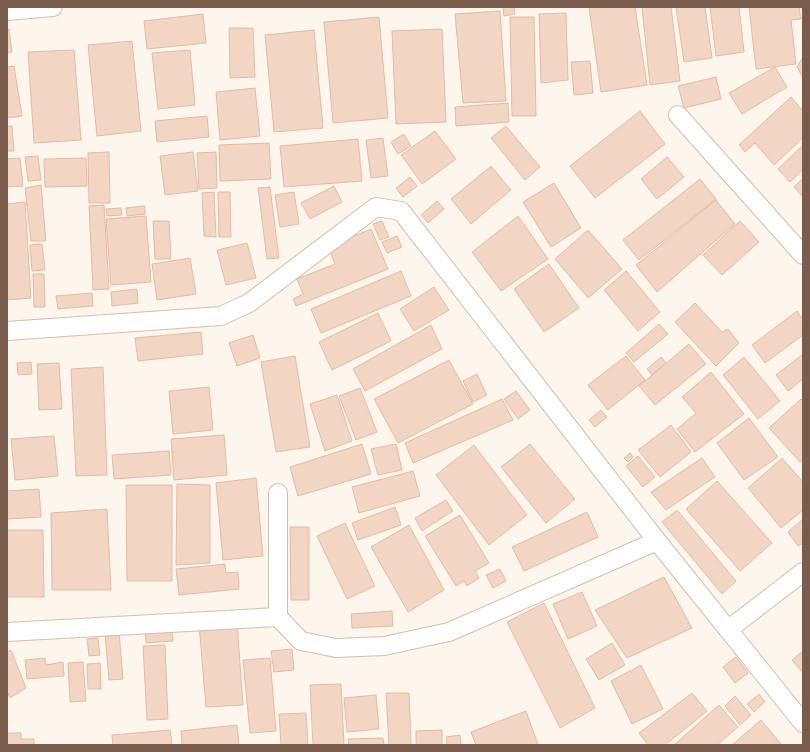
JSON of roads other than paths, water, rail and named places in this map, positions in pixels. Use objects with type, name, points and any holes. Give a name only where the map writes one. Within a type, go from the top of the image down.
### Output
[{"type":"street","points":[[7,11],[53,7]]},
{"type":"street","points":[[678,115],[803,255]]},
{"type":"street","points":[[7,331],[221,316],[249,303],[376,207],[401,211],[657,540],[803,723]]},
{"type":"street","points":[[278,493],[278,617],[301,640],[336,648],[392,644],[449,632],[657,540]]},
{"type":"street","points":[[729,629],[803,572]]},
{"type":"street","points":[[7,632],[278,617]]}]
